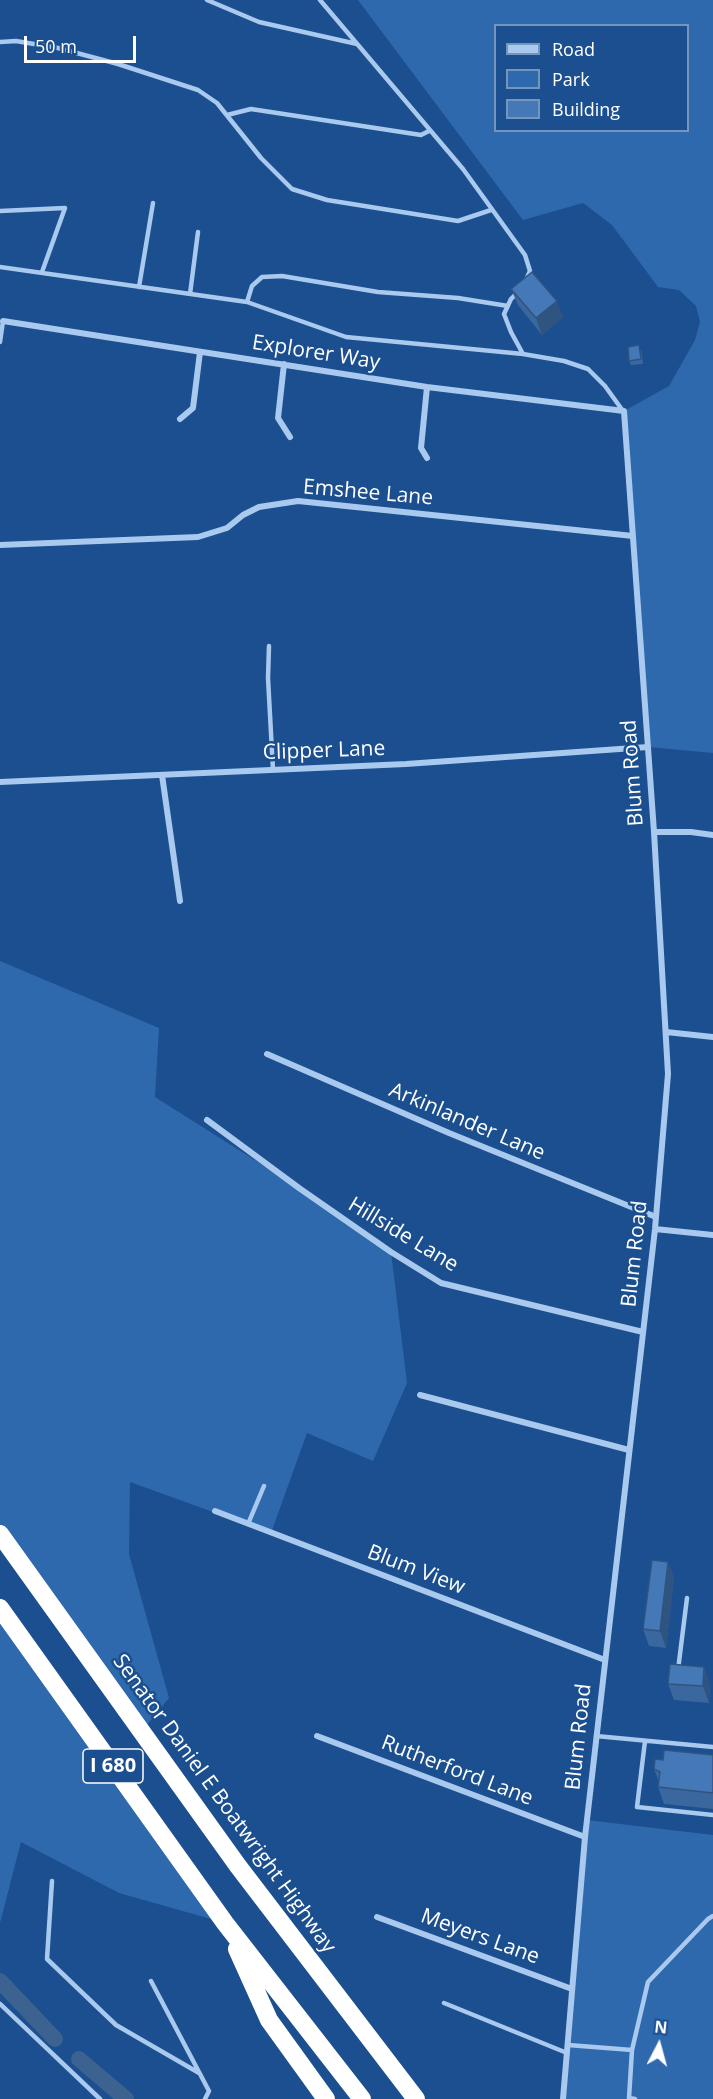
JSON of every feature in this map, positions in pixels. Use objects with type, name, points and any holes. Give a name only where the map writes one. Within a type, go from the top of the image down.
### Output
[{"type":"highway","name":"Senator Daniel E Boatwright Highway","points":[[0,1534],[238,1866],[416,2099]]},
{"type":"highway","name":"I 680","points":[[0,1608],[225,1923],[362,2099]]},
{"type":"highway","points":[[225,1923],[268,2020],[326,2099]]},
{"type":"street","name":"Explorer Way","points":[[3,321],[427,387],[624,411]]},
{"type":"street","points":[[180,418],[193,408],[200,352]]},
{"type":"street","points":[[284,364],[278,418],[290,437]]},
{"type":"street","points":[[427,387],[421,448],[427,458]]},
{"type":"street","name":"Blum Road","points":[[563,2099],[585,1837],[655,1229],[668,1074],[654,832],[624,411]]},
{"type":"street","name":"Emshee Lane","points":[[0,545],[198,537],[227,528],[243,515],[259,507],[298,501],[633,536]]},
{"type":"street","name":"Clipper Lane","points":[[0,782],[406,764],[648,747]]},
{"type":"street","points":[[162,775],[180,902]]},
{"type":"street","points":[[654,832],[691,832],[713,835]]},
{"type":"street","points":[[666,1032],[713,1037]]},
{"type":"street","name":"Arkinlander Lane","points":[[267,1054],[449,1133],[656,1217]]},
{"type":"street","name":"Hillside Lane","points":[[207,1120],[299,1188],[391,1252],[441,1283],[643,1332]]},
{"type":"street","points":[[655,1229],[713,1235]]},
{"type":"street","points":[[420,1395],[629,1450]]},
{"type":"street","name":"Blum View","points":[[214,1511],[605,1660]]},
{"type":"street","name":"Rutherford Lane","points":[[317,1736],[585,1837]]},
{"type":"street","name":"Meyers Lane","points":[[377,1917],[572,1989]]},
{"type":"lane","points":[[207,0],[259,22],[357,45]]},
{"type":"lane","points":[[320,0],[429,131],[463,168],[525,255],[530,271],[504,314],[523,354]]},
{"type":"lane","points":[[0,42],[15,41],[58,48],[118,64],[198,90],[217,103],[261,158],[292,189],[327,200],[458,221],[491,210]]},
{"type":"lane","points":[[227,116],[251,109],[421,135],[429,131]]},
{"type":"lane","points":[[139,287],[153,203]]},
{"type":"lane","points":[[0,211],[65,208],[42,272]]},
{"type":"lane","points":[[190,294],[198,232]]},
{"type":"lane","points":[[0,267],[247,302],[345,338],[523,354],[564,361],[588,369],[605,386],[624,411]]},
{"type":"lane","points":[[247,302],[252,286],[262,277],[282,276],[378,292],[458,298],[508,306]]},
{"type":"lane","points":[[0,342],[3,321]]},
{"type":"lane","points":[[269,646],[268,678],[273,770]]},
{"type":"lane","points":[[248,1524],[264,1486]]},
{"type":"lane","points":[[686,1674],[677,1672],[687,1598]]},
{"type":"lane","points":[[596,1736],[713,1747]]},
{"type":"lane","points":[[645,1741],[637,1807],[713,1815]]},
{"type":"lane","points":[[52,1881],[47,1959],[116,2025],[200,2073]]},
{"type":"lane","points":[[635,2099],[628,2098],[632,2050],[648,1983],[713,1916]]},
{"type":"lane","points":[[151,1981],[209,2091],[205,2099]]},
{"type":"lane","points":[[444,2003],[567,2053]]},
{"type":"lane","points":[[0,2004],[100,2099]]},
{"type":"lane","points":[[568,2045],[632,2050]]},
{"type":"green space","points":[[358,0],[713,0],[713,753],[648,747],[624,411],[669,386],[695,340],[700,322],[696,306],[679,290],[658,287],[612,225],[583,203],[523,220]]},
{"type":"green space","points":[[0,961],[159,1028],[155,1097],[299,1188],[391,1252],[407,1383],[373,1461],[307,1433],[271,1533],[130,1482],[129,1554],[169,1698],[142,1731],[0,1534]]},
{"type":"green space","points":[[0,1608],[225,1923],[119,1893],[21,1842],[0,1923]]},
{"type":"green space","points":[[587,1820],[713,1835],[713,2099],[563,2099]]},
{"type":"building","points":[[532,272],[557,301],[536,318],[511,289]]},
{"type":"building","points":[[639,345],[641,359],[629,361],[628,347]]},
{"type":"building","points":[[652,1560],[668,1562],[660,1631],[643,1629]]},
{"type":"building","points":[[670,1664],[704,1667],[703,1686],[668,1684]]},
{"type":"building","points":[[664,1750],[713,1755],[713,1793],[658,1787],[660,1772],[654,1769],[655,1759],[663,1760]]},
{"type":"waterway","points":[[0,1981],[55,2039]]},
{"type":"waterway","points":[[79,2059],[126,2099]]}]
